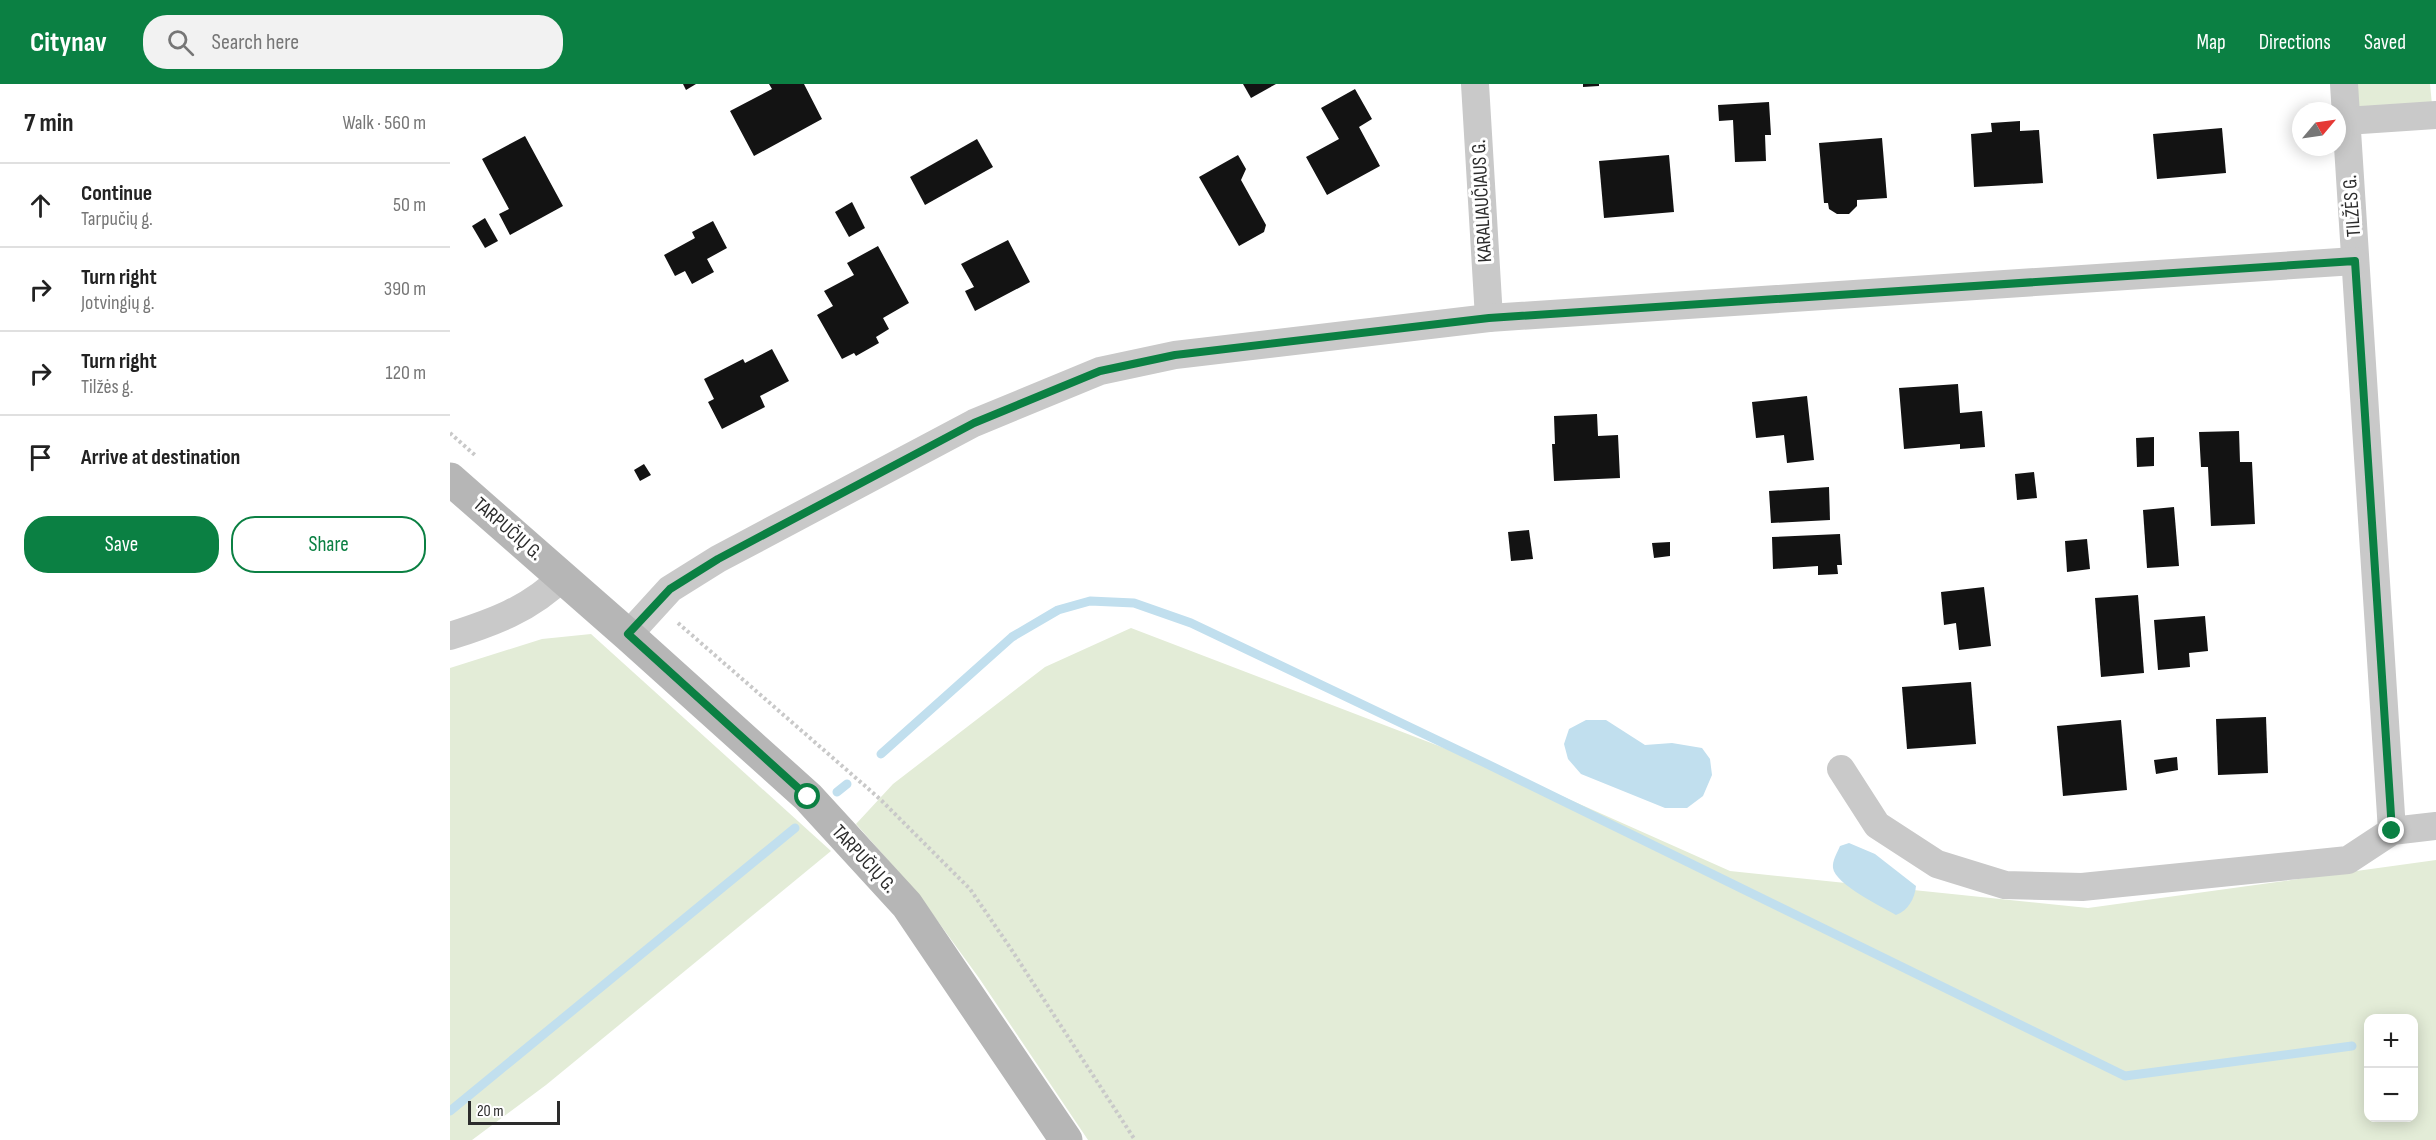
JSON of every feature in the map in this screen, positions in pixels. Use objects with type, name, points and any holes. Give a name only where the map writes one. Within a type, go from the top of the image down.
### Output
[{"type":"main road","name":"TARPUČIŲ G.","points":[[450,478],[628,634],[808,797],[907,905],[1066,1140]]},
{"type":"street","name":"KARALIAUČIAUS G.","points":[[1475,84],[1489,318]]},
{"type":"street","name":"TILŽĖS G.","points":[[2344,84],[2345,102]]},
{"type":"street","points":[[2346,122],[2436,115]]},
{"type":"street","name":"TILŽĖS G.","points":[[2346,122],[2392,831]]},
{"type":"street","points":[[628,634],[670,589],[718,559],[974,423],[1100,371],[1175,355],[1489,318],[2355,261]]},
{"type":"street","points":[[450,636],[502,619],[550,590],[562,578]]},
{"type":"street","points":[[1841,770],[1877,825],[1937,864],[2005,885],[2082,887],[2348,860],[2392,831],[2436,826]]},
{"type":"green space","points":[[2344,84],[2430,84],[2433,115],[2346,121]]},
{"type":"green space","points":[[1131,628],[1512,774],[1730,871],[2088,908],[2436,860],[2436,1140],[1088,1140],[979,978],[918,894],[856,824],[893,784],[1045,667]]},
{"type":"green space","points":[[591,634],[831,851],[546,1085],[472,1140],[450,1140],[450,668],[542,639]]},
{"type":"water","points":[[1586,720],[1606,720],[1645,745],[1672,743],[1702,748],[1710,759],[1712,775],[1703,796],[1687,808],[1665,808],[1581,774],[1568,759],[1564,744],[1569,729]]},
{"type":"water","points":[[1849,843],[1875,854],[1916,886],[1912,899],[1904,910],[1896,915],[1850,888],[1836,874],[1833,868],[1835,857],[1840,846]]},
{"type":"building","points":[[683,84],[696,84],[686,90]]},
{"type":"building","points":[[769,84],[804,84],[822,119],[754,156],[730,111],[772,89]]},
{"type":"building","points":[[1243,84],[1276,84],[1251,98]]},
{"type":"building","points":[[1583,84],[1599,84],[1599,86],[1583,87]]},
{"type":"building","points":[[1355,89],[1372,119],[1359,127],[1380,166],[1327,195],[1306,157],[1339,139],[1321,108]]},
{"type":"building","points":[[1769,102],[1771,135],[1765,135],[1766,161],[1735,162],[1733,120],[1719,121],[1718,105]]},
{"type":"building","points":[[2020,121],[2020,131],[2039,130],[2043,183],[1974,187],[1971,134],[1992,132],[1991,123]]},
{"type":"building","points":[[2222,128],[2226,173],[2157,179],[2153,134]]},
{"type":"building","points":[[525,136],[563,206],[510,235],[499,214],[509,209],[482,159]]},
{"type":"building","points":[[1882,138],[1887,198],[1857,200],[1857,206],[1849,214],[1837,214],[1829,209],[1828,203],[1824,203],[1819,143]]},
{"type":"building","points":[[977,139],[993,167],[925,205],[910,177]]},
{"type":"building","points":[[1238,155],[1246,169],[1241,180],[1266,225],[1264,232],[1239,246],[1199,177]]},
{"type":"building","points":[[1669,155],[1674,212],[1604,218],[1599,161]]},
{"type":"building","points":[[852,202],[865,228],[849,237],[835,212]]},
{"type":"building","points":[[485,218],[498,241],[485,248],[472,226]]},
{"type":"building","points":[[713,221],[727,248],[707,259],[714,272],[692,284],[685,271],[675,276],[664,255],[695,238],[692,232]]},
{"type":"building","points":[[1008,240],[1030,282],[975,311],[965,291],[974,287],[961,264]]},
{"type":"building","points":[[878,246],[909,303],[883,318],[889,329],[876,337],[879,343],[856,356],[854,353],[842,359],[817,315],[833,306],[824,291],[854,275],[847,263]]},
{"type":"building","points":[[772,349],[789,381],[760,396],[765,407],[722,429],[708,402],[714,399],[704,379],[743,359],[745,363]]},
{"type":"building","points":[[1958,384],[1960,413],[1982,411],[1985,447],[1960,449],[1960,444],[1904,449],[1899,388]]},
{"type":"building","points":[[1807,396],[1814,460],[1787,463],[1784,435],[1756,438],[1752,402]]},
{"type":"building","points":[[1597,414],[1598,436],[1618,435],[1620,478],[1554,481],[1552,444],[1555,444],[1554,416]]},
{"type":"building","points":[[2239,431],[2240,462],[2252,462],[2255,524],[2211,526],[2208,467],[2201,467],[2199,432]]},
{"type":"building","points":[[2154,437],[2154,466],[2137,467],[2136,438]]},
{"type":"building","points":[[644,464],[651,475],[640,481],[634,470]]},
{"type":"building","points":[[2034,472],[2037,498],[2017,500],[2015,474]]},
{"type":"building","points":[[1829,487],[1830,520],[1771,523],[1769,491]]},
{"type":"building","points":[[2174,507],[2179,566],[2147,568],[2143,510]]},
{"type":"building","points":[[1529,530],[1533,559],[1511,561],[1508,532]]},
{"type":"building","points":[[1840,534],[1842,565],[1837,565],[1838,574],[1818,575],[1818,566],[1773,569],[1772,537]]},
{"type":"building","points":[[2087,539],[2090,569],[2067,572],[2065,541]]},
{"type":"building","points":[[1670,542],[1670,556],[1654,558],[1652,543]]},
{"type":"building","points":[[1984,587],[1991,646],[1959,650],[1956,623],[1944,625],[1941,592]]},
{"type":"building","points":[[2138,595],[2144,673],[2101,677],[2095,598]]},
{"type":"building","points":[[2205,616],[2208,651],[2189,653],[2190,667],[2158,670],[2154,620]]},
{"type":"building","points":[[1971,682],[1976,744],[1907,749],[1902,687]]},
{"type":"building","points":[[2266,717],[2268,773],[2218,775],[2216,719]]},
{"type":"building","points":[[2121,720],[2127,790],[2063,796],[2057,726]]},
{"type":"building","points":[[2177,757],[2178,770],[2156,774],[2154,760]]},
{"type":"waterway","points":[[881,754],[1012,637],[1058,610],[1090,601],[1134,603],[1191,623],[1483,762],[2125,1076],[2352,1046]]},
{"type":"waterway","points":[[837,792],[847,784]]},
{"type":"waterway","points":[[450,1111],[795,828]]},
{"type":"route","points":[[808,797],[628,634],[670,589],[718,559],[974,423],[1100,371],[1175,355],[1489,318],[2355,261],[2392,831]]}]
